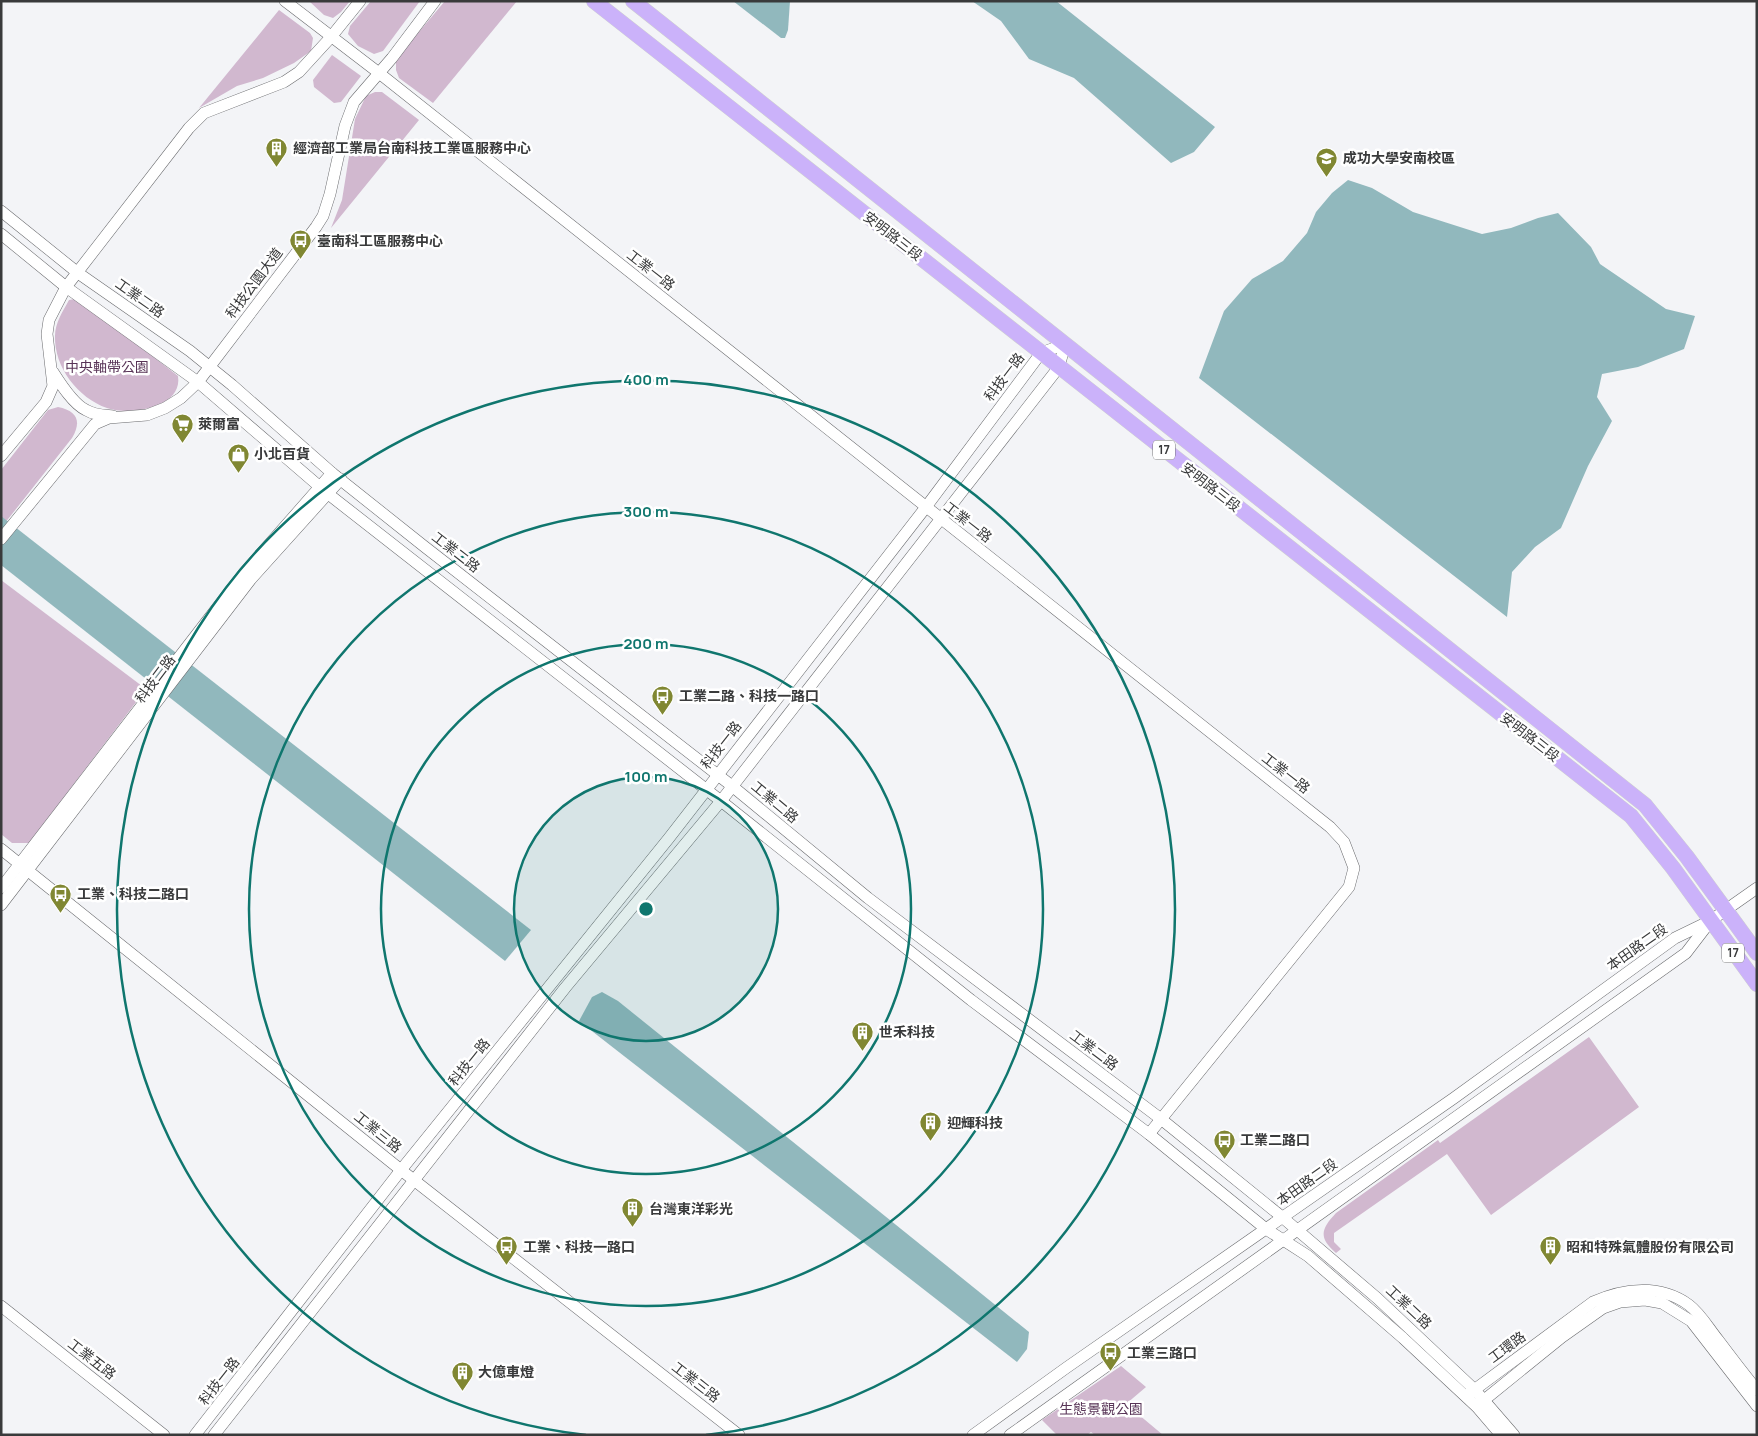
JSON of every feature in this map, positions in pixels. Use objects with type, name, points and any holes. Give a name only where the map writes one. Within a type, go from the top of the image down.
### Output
[{"type":"main road","name":"安明路三段","points":[[594,1],[1631,816],[1673,868],[1710,922]]},
{"type":"main road","name":"安明路三段","points":[[633,1],[1645,805],[1687,857],[1725,911]]},
{"type":"main road","name":"17","points":[[1725,911],[1757,953]]},
{"type":"main road","name":"17","points":[[1710,922],[1757,984]]},
{"type":"street","name":"工業一路","points":[[285,1],[379,73],[1330,827],[1344,842],[1354,868],[1350,887],[1150,1134]]},
{"type":"street","name":"科技公園大道","points":[[1,456],[46,402],[53,386],[47,334],[49,320],[66,287],[189,128],[204,113],[284,82],[299,72],[331,38],[360,1]]},
{"type":"street","name":"科技公園大道","points":[[1,539],[95,424],[109,418],[147,415],[165,408],[182,398],[198,382],[323,216],[334,182],[348,113],[354,102],[392,58],[435,1]]},
{"type":"street","name":"工業二路","points":[[1,211],[78,273],[190,351],[336,476],[425,548],[718,774],[868,898],[1161,1120],[1298,1230],[1377,1298],[1405,1332]]},
{"type":"street","name":"工業二路","points":[[1,234],[66,287],[198,382],[324,490],[721,801],[971,1000],[1150,1134],[1266,1229],[1308,1256],[1405,1332],[1514,1435]]},
{"type":"street","name":"科技一路","points":[[195,1435],[401,1170],[663,846],[926,507],[1041,353],[1065,344]]},
{"type":"street","points":[[214,1435],[565,988],[721,801],[942,520],[1059,367],[1065,344]]},
{"type":"street","name":"科技公園大道","points":[[52,370],[69,395],[84,410],[96,414],[129,417]]},
{"type":"street","name":"科技二路","points":[[1,905],[24,867],[244,573],[336,476]]},
{"type":"street","name":"工業三路","points":[[1,849],[401,1170],[738,1435]]},
{"type":"street","name":"科技二路","points":[[1,888],[24,867]]},
{"type":"street","points":[[1010,1435],[1686,953],[1710,922],[1757,888]]},
{"type":"street","name":"本田路二段","points":[[973,1435],[1066,1368],[1454,1098],[1675,938],[1710,922]]},
{"type":"street","name":"工環路","points":[[1470,1393],[1569,1326],[1603,1308],[1620,1302],[1645,1300],[1677,1304],[1755,1396]]},
{"type":"street","name":"工業五路","points":[[1,1306],[164,1435]]},
{"type":"street","name":"工環路","points":[[1480,1404],[1569,1326]]},
{"type":"street","name":"工業二路","points":[[1480,1404],[1501,1435]]},
{"type":"green space","points":[[309,1],[350,1],[333,18],[324,15]]},
{"type":"green space","points":[[371,1],[420,1],[383,51],[374,54],[358,46],[348,34],[350,26]]},
{"type":"green space","points":[[445,1],[517,1],[433,103],[399,78],[396,70],[396,59]]},
{"type":"green space","points":[[279,10],[310,33],[313,38],[311,51],[294,63],[263,78],[237,86],[199,108]]},
{"type":"green space","points":[[332,55],[361,76],[341,102],[334,103],[314,87],[313,80]]},
{"type":"green space","points":[[375,92],[382,92],[419,120],[331,228],[342,200],[355,119],[366,96]]},
{"type":"green space","name":"中央軸帶公園","points":[[75,299],[83,302],[178,376],[177,387],[172,396],[153,407],[128,411],[107,408],[86,397],[78,389],[63,370],[56,348],[55,336],[55,331],[64,308],[69,300]]},
{"type":"green space","name":"中央軸帶公園","points":[[58,407],[70,411],[76,418],[77,427],[75,432],[1,528],[1,470],[48,410]]},
{"type":"green space","points":[[1,580],[146,689],[29,843],[12,843],[1,834]]},
{"type":"green space","points":[[1589,1037],[1639,1107],[1491,1215],[1447,1154],[1334,1233],[1334,1242],[1341,1249],[1336,1253],[1330,1248],[1324,1238],[1324,1229],[1336,1213],[1438,1140],[1440,1143]]},
{"type":"green space","name":"生態景觀公園","points":[[1121,1366],[1146,1387],[1126,1404],[1163,1435],[1095,1435],[1091,1432],[1087,1435],[1057,1435],[1042,1420]]},
{"type":"water","points":[[733,1],[790,1],[788,30],[785,38],[781,38]]},
{"type":"water","points":[[972,1],[1056,1],[1215,127],[1194,152],[1171,163],[1074,78],[1029,59],[1001,21]]},
{"type":"water","points":[[1348,180],[1372,188],[1413,212],[1482,234],[1511,228],[1558,213],[1591,247],[1600,264],[1666,309],[1695,316],[1684,349],[1638,367],[1602,374],[1597,397],[1612,421],[1588,466],[1561,528],[1535,547],[1512,572],[1507,617],[1199,378],[1224,311],[1252,279],[1283,261],[1307,233],[1316,212],[1332,193]]},
{"type":"water","points":[[1,516],[531,930],[505,961],[1,565]]},
{"type":"water","points":[[602,992],[618,1001],[1029,1332],[1027,1349],[1017,1362],[579,1021],[592,997]]},
{"type":"place","name":"經濟部工業局台南科技工業區服務中心","points":[[277,167]]},
{"type":"place","name":"成功大學安南校區","points":[[1327,177]]},
{"type":"place","name":"臺南科工區服務中心","points":[[301,260]]},
{"type":"place","name":"萊爾富","points":[[182,443]]},
{"type":"place","name":"小北百貨","points":[[238,473]]},
{"type":"place","name":"工業二路、科技一路口","points":[[663,715]]},
{"type":"place","name":"工業、科技二路口","points":[[61,913]]},
{"type":"place","name":"世禾科技","points":[[863,1051]]},
{"type":"place","name":"迎輝科技","points":[[931,1142]]},
{"type":"place","name":"工業二路口","points":[[1224,1159]]},
{"type":"place","name":"台灣東洋彩光","points":[[633,1228]]},
{"type":"place","name":"工業、科技一路口","points":[[507,1266]]},
{"type":"place","name":"昭和特殊氣體股份有限公司","points":[[1550,1266]]},
{"type":"place","name":"工業三路口","points":[[1111,1372]]},
{"type":"place","name":"大億車燈","points":[[462,1391]]}]
